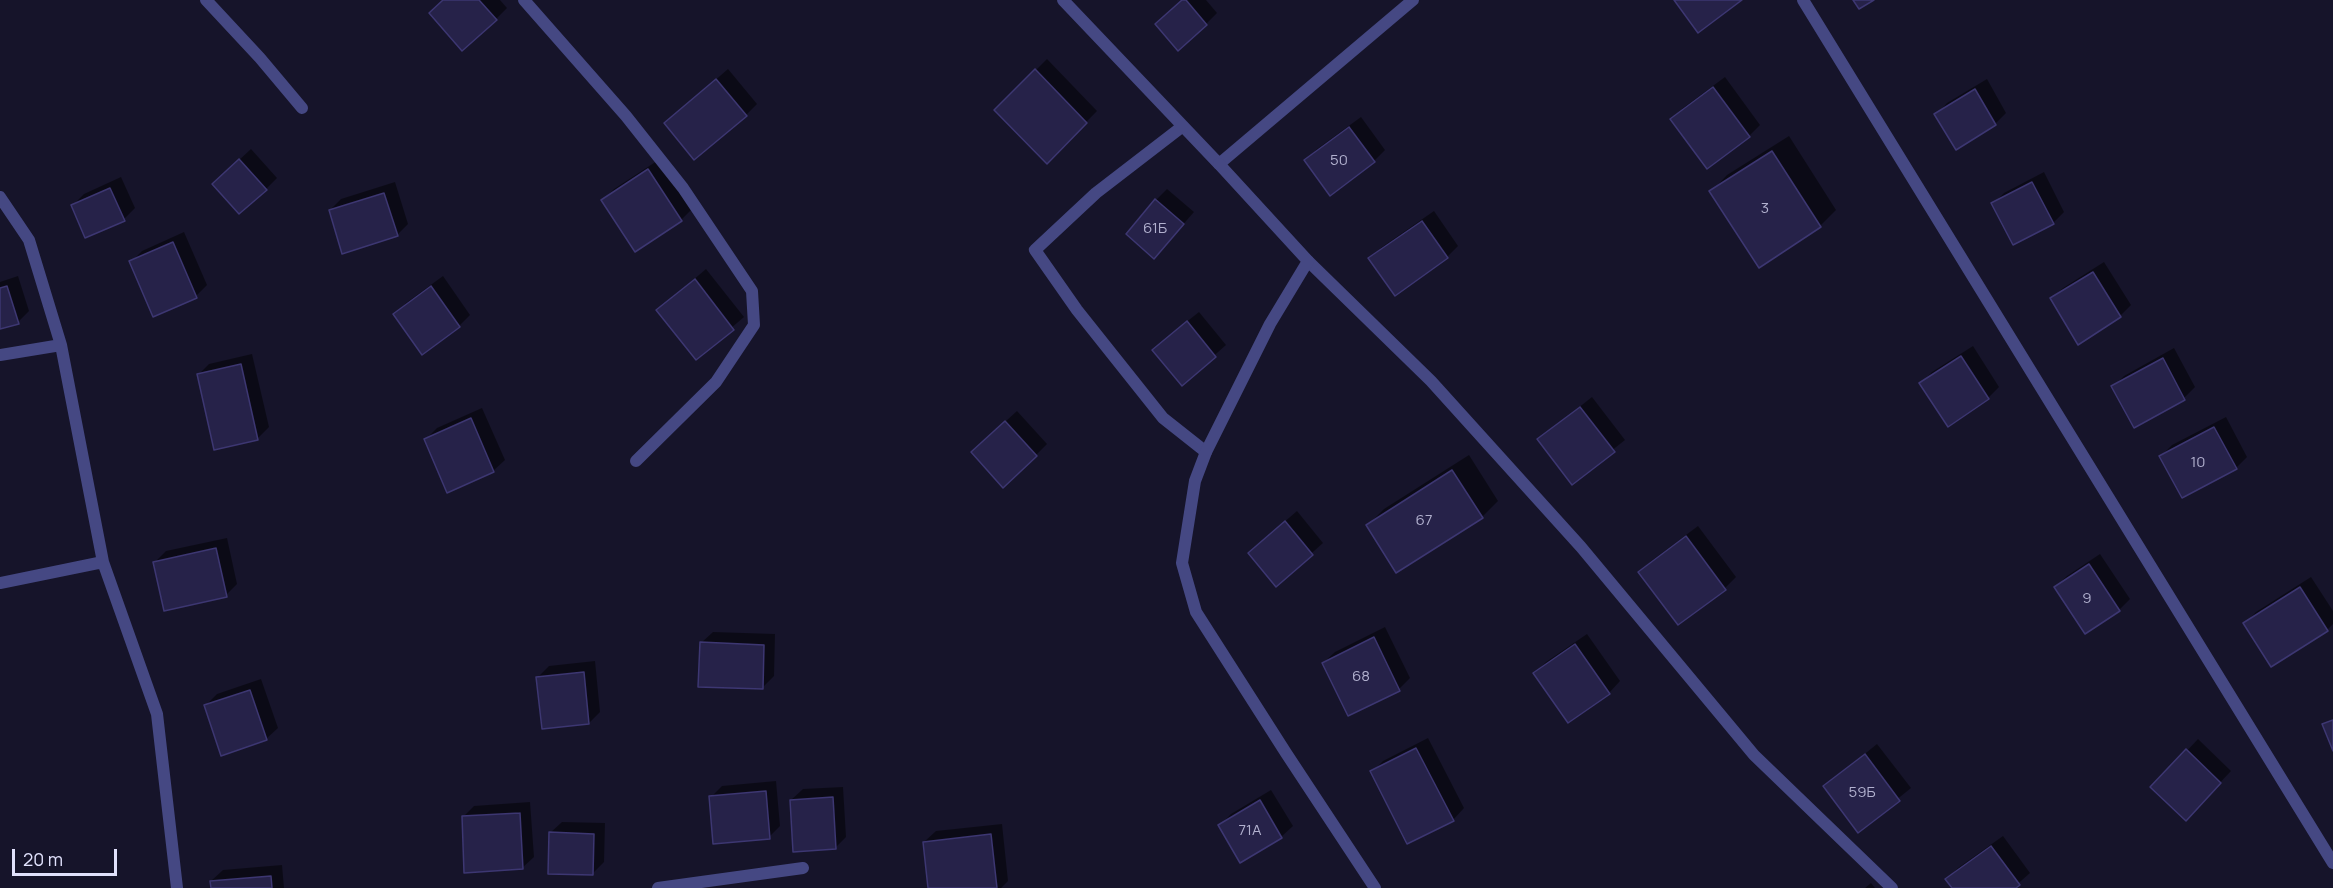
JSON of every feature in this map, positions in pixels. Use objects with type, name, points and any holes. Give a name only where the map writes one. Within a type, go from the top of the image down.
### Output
[{"type":"street","points":[[206,0],[260,58],[302,108]]},
{"type":"street","points":[[524,0],[626,116],[676,179],[752,291],[754,325],[716,381],[636,461]]},
{"type":"street","points":[[1063,0],[1308,261],[1439,390],[1581,547],[1754,755],[1893,888]]},
{"type":"street","points":[[1219,164],[1413,0]]},
{"type":"street","points":[[1803,0],[2333,863]]},
{"type":"street","points":[[1183,126],[1096,193],[1035,250],[1077,310],[1163,418],[1206,452]]},
{"type":"street","points":[[0,197],[29,240],[61,345],[103,562],[157,714],[177,888]]},
{"type":"street","points":[[1308,261],[1270,324],[1206,452],[1195,481],[1182,563],[1196,612],[1376,888]]},
{"type":"street","points":[[0,355],[61,345]]},
{"type":"street","points":[[0,583],[103,562]]},
{"type":"street","points":[[658,888],[803,868]]},
{"type":"building","points":[[443,0],[479,0],[497,20],[462,51],[429,13]]},
{"type":"building","points":[[1182,0],[1186,0],[1207,25],[1178,51],[1155,24]]},
{"type":"building","points":[[1674,0],[1742,0],[1698,33]]},
{"type":"building","points":[[1853,0],[1874,0],[1859,9]]},
{"type":"building","points":[[1035,69],[1087,123],[1047,164],[994,110]]},
{"type":"building","points":[[716,79],[747,116],[694,160],[664,123]]},
{"type":"building","points":[[1713,87],[1750,137],[1707,169],[1670,119]]},
{"type":"building","points":[[1975,89],[1996,125],[1956,150],[1934,114]]},
{"type":"building","points":[[1349,127],[1375,162],[1330,196],[1304,160]]},
{"type":"building","points":[[1772,151],[1821,227],[1759,268],[1709,191]]},
{"type":"building","points":[[239,159],[267,190],[239,214],[212,184]]},
{"type":"building","points":[[648,169],[682,221],[635,252],[601,200]]},
{"type":"building","points":[[2032,182],[2054,224],[2013,245],[1991,203]]},
{"type":"building","points":[[110,188],[125,221],[85,238],[71,205]]},
{"type":"building","points":[[384,193],[398,236],[342,254],[329,210]]},
{"type":"building","points":[[1155,199],[1184,224],[1154,259],[1126,234]]},
{"type":"building","points":[[1422,221],[1448,258],[1395,296],[1368,258]]},
{"type":"building","points":[[173,242],[197,298],[153,317],[129,261]]},
{"type":"building","points":[[2093,272],[2121,317],[2078,345],[2050,298]]},
{"type":"building","points":[[695,279],[734,330],[696,360],[656,310]]},
{"type":"building","points":[[7,286],[19,324],[0,329],[0,288]]},
{"type":"building","points":[[431,286],[460,327],[422,355],[393,314]]},
{"type":"building","points":[[1187,321],[1216,357],[1182,386],[1152,350]]},
{"type":"building","points":[[1961,356],[1989,399],[1948,427],[1919,383]]},
{"type":"building","points":[[2163,358],[2185,400],[2134,428],[2111,386]]},
{"type":"building","points":[[241,364],[258,440],[214,450],[197,374]]},
{"type":"building","points":[[1580,407],[1615,452],[1572,485],[1537,439]]},
{"type":"building","points":[[471,418],[494,472],[447,493],[424,439]]},
{"type":"building","points":[[1005,421],[1037,456],[1003,488],[971,452]]},
{"type":"building","points":[[2214,427],[2237,469],[2182,498],[2159,456]]},
{"type":"building","points":[[1452,470],[1483,518],[1396,573],[1366,525]]},
{"type":"building","points":[[1285,521],[1313,555],[1276,587],[1248,553]]},
{"type":"building","points":[[1686,536],[1726,590],[1678,625],[1638,572]]},
{"type":"building","points":[[216,548],[227,597],[164,611],[153,562]]},
{"type":"building","points":[[2089,564],[2120,611],[2085,634],[2054,587]]},
{"type":"building","points":[[2300,587],[2328,631],[2271,667],[2243,623]]},
{"type":"building","points":[[1374,637],[1400,691],[1348,716],[1322,663]]},
{"type":"building","points":[[700,642],[764,645],[763,689],[698,687]]},
{"type":"building","points":[[1575,644],[1610,694],[1568,723],[1533,673]]},
{"type":"building","points":[[584,672],[589,724],[542,729],[536,677]]},
{"type":"building","points":[[250,690],[267,740],[221,756],[204,705]]},
{"type":"building","points":[[2333,720],[2333,751],[2322,724]]},
{"type":"building","points":[[1416,748],[1454,821],[1407,844],[1370,771]]},
{"type":"building","points":[[2186,749],[2221,783],[2186,821],[2150,787]]},
{"type":"building","points":[[1865,754],[1900,801],[1858,833],[1823,786]]},
{"type":"building","points":[[766,791],[770,839],[713,844],[709,796]]},
{"type":"building","points":[[833,797],[836,849],[793,852],[790,800]]},
{"type":"building","points":[[1260,800],[1282,838],[1240,863],[1218,825]]},
{"type":"building","points":[[520,813],[523,869],[464,873],[462,816]]},
{"type":"building","points":[[549,832],[594,834],[593,875],[548,874]]},
{"type":"building","points":[[991,834],[997,888],[928,888],[923,842]]},
{"type":"building","points":[[1991,846],[2020,885],[2016,888],[1952,888],[1945,879]]},
{"type":"building","points":[[271,876],[272,888],[211,888],[210,881]]}]
